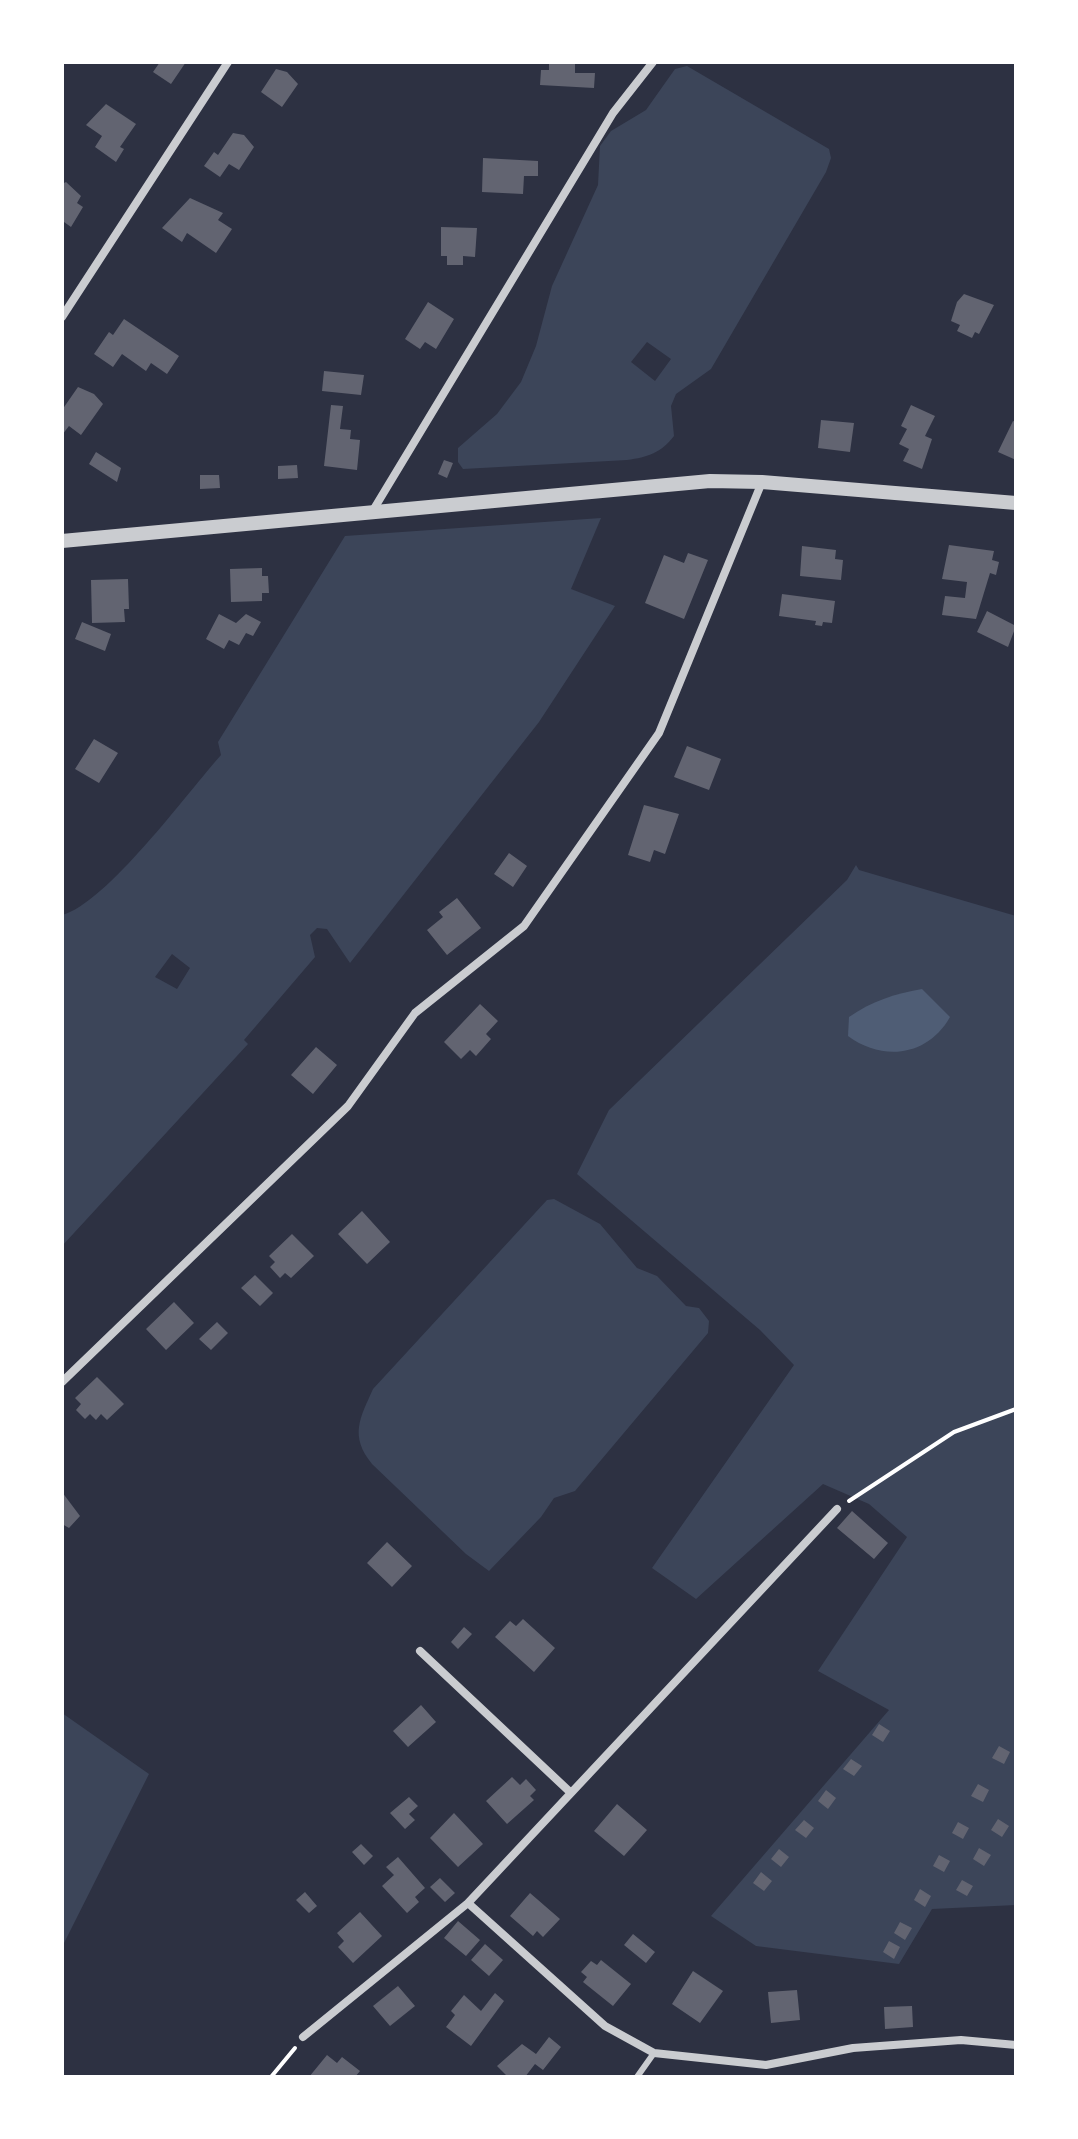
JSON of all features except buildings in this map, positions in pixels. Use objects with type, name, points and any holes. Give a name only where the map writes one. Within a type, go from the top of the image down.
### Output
[{"type":"street","points":[[62,317],[228,62]]},
{"type":"street","points":[[371,513],[613,113],[653,62]]},
{"type":"street","points":[[62,541],[695,482],[762,482],[1016,503]]},
{"type":"street","points":[[62,1382],[348,1106],[415,1013],[524,926],[659,733],[762,482]]},
{"type":"street","points":[[303,2037],[468,1903],[837,1509]]},
{"type":"street","points":[[420,1651],[571,1793]]},
{"type":"street","points":[[468,1903],[605,2026],[654,2053],[766,2065],[853,2048],[961,2040],[1016,2045]]},
{"type":"lane","points":[[637,2077],[654,2053]]},
{"type":"path","points":[[837,1509],[954,1432],[1016,1409]]},
{"type":"path","points":[[271,2077],[303,2037]]},
{"type":"shaded area","points":[[687,66],[829,149],[831,158],[826,172],[711,369],[676,394],[671,406],[674,436],[664,446],[648,456],[627,460],[463,469],[458,462],[458,448],[497,414],[521,382],[536,346],[552,286],[598,185],[600,146],[611,131],[646,110],[675,69]],"holes":[[[647,342],[671,359],[655,381],[631,362]]]},
{"type":"shaded area","points":[[601,518],[571,589],[615,606],[539,722],[350,963],[327,929],[317,928],[310,935],[315,957],[244,1040],[248,1044],[62,1246],[62,915],[101,891],[123,869],[221,755],[218,742],[345,536]],"holes":[[[172,954],[190,968],[177,989],[155,977]]]},
{"type":"shaded area","points":[[856,865],[859,870],[1016,916],[1016,1905],[932,1909],[899,1964],[756,1946],[711,1916],[889,1710],[818,1671],[907,1537],[869,1504],[823,1484],[696,1599],[652,1568],[794,1365],[760,1330],[577,1174],[609,1110],[847,880]]},
{"type":"shaded area","points":[[922,989],[950,1017],[930,1040],[904,1051],[890,1052],[862,1044],[848,1036],[849,1017],[858,1011],[884,999]]},
{"type":"shaded area","points":[[554,1199],[600,1224],[637,1268],[657,1276],[686,1306],[699,1308],[709,1321],[708,1333],[575,1491],[554,1498],[541,1517],[489,1571],[466,1554],[372,1464],[361,1445],[359,1427],[373,1389],[547,1200]]},
{"type":"shaded area","points":[[62,1713],[149,1774],[62,1947]]}]
